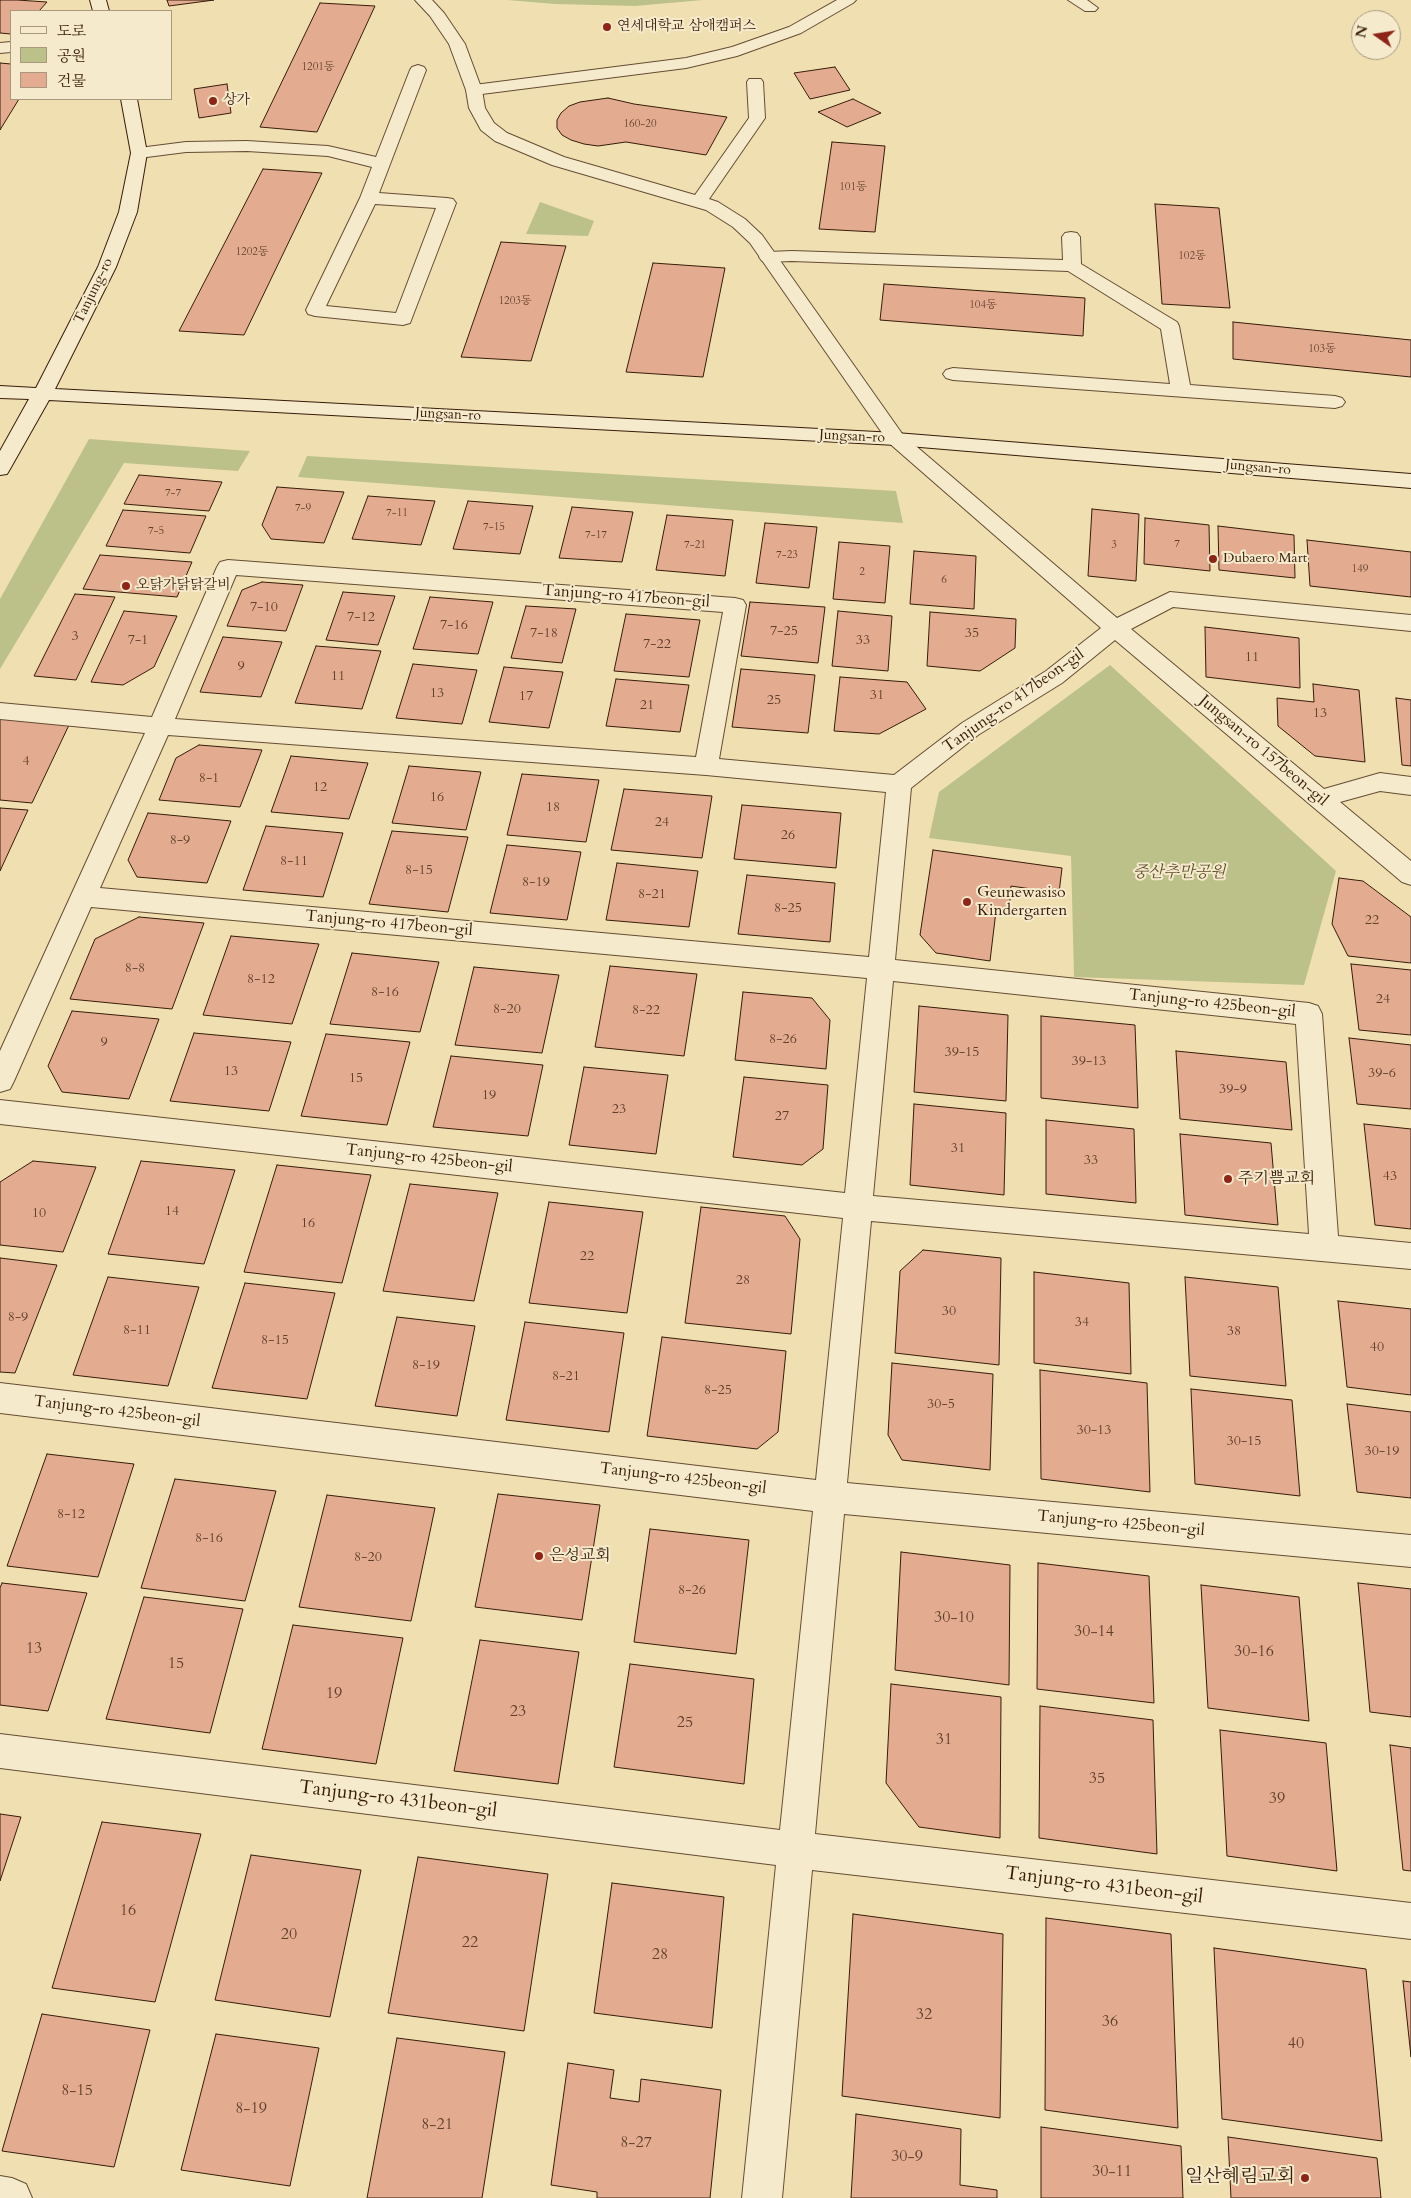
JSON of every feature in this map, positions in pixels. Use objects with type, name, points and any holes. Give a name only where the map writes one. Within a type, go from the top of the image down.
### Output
[{"type":"street","name":"Jungsan-ro","points":[[423,0],[436,13],[457,44],[474,90],[477,108],[487,126],[501,137],[558,161],[712,206],[739,223],[756,239],[896,439]]},
{"type":"street","points":[[474,90],[686,63],[737,50],[795,30],[848,0]]},
{"type":"street","points":[[369,198],[447,203],[403,319],[315,310],[369,198],[418,70]]},
{"type":"street","points":[[698,202],[757,118],[755,82]]},
{"type":"street","name":"Tanjung-ro","points":[[0,469],[43,395],[114,248],[128,212],[139,153],[129,100]]},
{"type":"street","points":[[139,153],[186,147],[247,146],[328,151],[382,164]]},
{"type":"street","points":[[1071,237],[1072,266]]},
{"type":"street","points":[[768,256],[1072,266],[1170,326],[1181,392]]},
{"type":"street","points":[[953,374],[1335,402]]},
{"type":"street","name":"Jungsan-ro","points":[[0,392],[896,439],[1411,481]]},
{"type":"street","name":"Jungsan-ro 157beon-gil","points":[[896,439],[1115,628],[1411,875]]},
{"type":"street","name":"Tanjung-ro 417beon-gil","points":[[706,766],[735,605],[228,567],[160,726],[83,896],[881,969]]},
{"type":"street","points":[[1115,628],[1170,599],[1411,623]]},
{"type":"street","name":"Tanjung-ro 417beon-gil","points":[[898,784],[970,729],[1054,677],[1115,628]]},
{"type":"street","points":[[0,711],[160,726],[706,766],[898,784],[762,2198]]},
{"type":"street","points":[[1320,799],[1380,782],[1411,786]]},
{"type":"street","points":[[0,1081],[83,896]]},
{"type":"street","name":"Tanjung-ro 425beon-gil","points":[[881,969],[1310,1014],[1324,1249]]},
{"type":"street","name":"Tanjung-ro 425beon-gil","points":[[0,1112],[858,1207],[1411,1256]]},
{"type":"street","name":"Tanjung-ro 425beon-gil","points":[[0,1398],[830,1497],[1411,1551]]},
{"type":"street","name":"Tanjung-ro 431beon-gil","points":[[0,1750],[796,1850],[1411,1921]]},
{"type":"street","points":[[0,2196],[12,2198]]},
{"type":"green space","points":[[507,0],[703,0],[635,6],[555,4]]},
{"type":"green space","points":[[540,202],[594,221],[588,236],[526,234]]},
{"type":"green space","points":[[89,439],[250,451],[238,471],[124,463],[0,669],[0,599]]},
{"type":"green space","points":[[307,456],[896,491],[903,523],[298,477]]},
{"type":"green space","name":"중산추만공원","points":[[1110,665],[1336,871],[1304,985],[1074,977],[1071,856],[929,838],[939,792]]},
{"type":"building","points":[[0,0],[47,2],[40,10],[10,10],[10,34],[0,33]]},
{"type":"building","points":[[167,0],[214,0],[169,6]]},
{"type":"building","points":[[320,3],[375,6],[317,132],[260,127]]},
{"type":"building","points":[[0,63],[10,64],[10,100],[18,100],[0,130]]},
{"type":"building","points":[[835,67],[850,90],[810,99],[794,73]]},
{"type":"building","name":"상가","points":[[227,84],[231,113],[199,118],[194,89]]},
{"type":"building","points":[[608,98],[634,104],[727,117],[706,155],[626,142],[598,146],[584,144],[562,135],[557,128],[557,120],[561,113],[569,106],[580,102]]},
{"type":"building","points":[[853,99],[881,113],[847,127],[818,112]]},
{"type":"building","points":[[832,142],[885,146],[875,232],[819,229]]},
{"type":"building","points":[[263,169],[322,173],[244,335],[179,331]]},
{"type":"building","points":[[1155,204],[1219,208],[1230,308],[1162,304]]},
{"type":"building","points":[[501,242],[566,246],[531,361],[461,357]]},
{"type":"building","points":[[653,263],[725,268],[703,377],[626,372]]},
{"type":"building","points":[[884,284],[1085,298],[1083,336],[880,320]]},
{"type":"building","points":[[1233,322],[1411,340],[1411,377],[1233,359]]},
{"type":"building","points":[[139,475],[222,482],[209,511],[124,504]]},
{"type":"building","points":[[277,487],[344,492],[324,543],[271,539],[262,525]]},
{"type":"building","points":[[368,496],[435,501],[421,545],[352,539]]},
{"type":"building","points":[[468,501],[533,506],[520,554],[453,549]]},
{"type":"building","points":[[572,507],[633,512],[622,562],[559,558]]},
{"type":"building","points":[[1092,509],[1139,514],[1136,581],[1088,576]]},
{"type":"building","points":[[123,510],[206,516],[190,553],[106,546]]},
{"type":"building","points":[[667,515],[733,520],[725,576],[656,570]]},
{"type":"building","points":[[1145,518],[1209,525],[1210,571],[1144,564]]},
{"type":"building","points":[[765,523],[817,527],[809,588],[756,583]]},
{"type":"building","points":[[1218,526],[1294,535],[1295,578],[1219,570]]},
{"type":"building","points":[[1307,540],[1411,552],[1411,597],[1310,586]]},
{"type":"building","points":[[839,542],[890,546],[885,603],[833,599]]},
{"type":"building","points":[[914,551],[976,556],[974,609],[910,604]]},
{"type":"building","points":[[100,555],[192,562],[177,597],[83,589]]},
{"type":"building","points":[[262,582],[303,585],[286,631],[227,626],[242,590]]},
{"type":"building","points":[[343,592],[395,596],[378,645],[326,640]]},
{"type":"building","points":[[75,594],[115,597],[76,680],[34,676]]},
{"type":"building","points":[[430,597],[493,602],[478,654],[413,649]]},
{"type":"building","points":[[750,602],[825,607],[818,663],[741,656]]},
{"type":"building","points":[[526,606],[576,609],[562,663],[511,658]]},
{"type":"building","points":[[124,611],[177,616],[154,667],[123,685],[91,682]]},
{"type":"building","points":[[838,611],[892,616],[888,671],[832,666]]},
{"type":"building","points":[[930,612],[1016,619],[1015,648],[980,671],[927,666]]},
{"type":"building","points":[[626,614],[700,620],[689,677],[614,671]]},
{"type":"building","points":[[1205,627],[1299,638],[1300,688],[1206,677]]},
{"type":"building","points":[[223,637],[282,642],[261,697],[200,692]]},
{"type":"building","points":[[316,646],[381,651],[362,709],[295,703]]},
{"type":"building","points":[[413,664],[477,670],[462,724],[396,718]]},
{"type":"building","points":[[504,667],[563,672],[549,728],[489,722]]},
{"type":"building","points":[[741,669],[815,675],[808,733],[732,727]]},
{"type":"building","points":[[840,677],[907,682],[926,709],[879,734],[834,731]]},
{"type":"building","points":[[616,679],[689,685],[680,732],[606,726]]},
{"type":"building","points":[[1313,684],[1359,690],[1365,762],[1315,756],[1278,726],[1277,698],[1314,702]]},
{"type":"building","points":[[1396,698],[1411,700],[1411,766],[1402,765]]},
{"type":"building","points":[[0,719],[69,725],[32,803],[0,800]]},
{"type":"building","points":[[199,745],[262,750],[240,807],[159,800],[176,758]]},
{"type":"building","points":[[291,756],[368,763],[349,819],[271,812]]},
{"type":"building","points":[[409,766],[481,772],[466,830],[392,823]]},
{"type":"building","points":[[522,774],[599,780],[586,842],[507,835]]},
{"type":"building","points":[[624,789],[712,796],[702,858],[611,850]]},
{"type":"building","points":[[742,805],[841,813],[836,868],[734,859]]},
{"type":"building","points":[[0,808],[28,810],[0,871]]},
{"type":"building","points":[[148,813],[231,821],[207,883],[137,877],[128,860]]},
{"type":"building","points":[[266,826],[343,833],[323,897],[243,890]]},
{"type":"building","points":[[392,831],[468,837],[448,912],[369,904]]},
{"type":"building","points":[[507,845],[581,852],[567,920],[490,913]]},
{"type":"building","name":"Geunewasiso Kindergarten","points":[[933,850],[1062,868],[1059,893],[1011,886],[1009,913],[996,911],[990,961],[936,953],[920,935]]},
{"type":"building","points":[[617,863],[698,871],[689,927],[606,920]]},
{"type":"building","points":[[747,875],[835,883],[830,942],[738,934]]},
{"type":"building","points":[[1339,878],[1363,881],[1411,917],[1411,963],[1348,956],[1332,924]]},
{"type":"building","points":[[139,917],[204,923],[172,1009],[70,999],[95,939]]},
{"type":"building","points":[[231,936],[319,944],[292,1024],[203,1015]]},
{"type":"building","points":[[352,953],[439,962],[420,1032],[330,1024]]},
{"type":"building","points":[[1351,964],[1411,970],[1411,1035],[1359,1030]]},
{"type":"building","points":[[610,966],[697,974],[684,1056],[595,1047]]},
{"type":"building","points":[[474,967],[559,975],[542,1053],[455,1045]]},
{"type":"building","points":[[743,992],[812,998],[830,1020],[826,1069],[735,1060]]},
{"type":"building","points":[[919,1006],[1008,1015],[1006,1101],[914,1092]]},
{"type":"building","points":[[72,1011],[159,1019],[129,1099],[62,1092],[48,1066]]},
{"type":"building","points":[[1041,1016],[1135,1025],[1138,1108],[1041,1098]]},
{"type":"building","points":[[194,1033],[291,1042],[269,1111],[170,1101]]},
{"type":"building","points":[[326,1034],[410,1042],[387,1125],[301,1116]]},
{"type":"building","points":[[1349,1038],[1411,1045],[1411,1109],[1357,1104]]},
{"type":"building","points":[[1176,1051],[1286,1062],[1292,1130],[1180,1119]]},
{"type":"building","points":[[451,1056],[543,1065],[528,1136],[433,1127]]},
{"type":"building","points":[[584,1067],[668,1075],[656,1154],[569,1145]]},
{"type":"building","points":[[744,1077],[828,1085],[823,1149],[802,1165],[733,1157]]},
{"type":"building","points":[[914,1104],[1006,1113],[1004,1195],[910,1185]]},
{"type":"building","points":[[1046,1120],[1134,1129],[1136,1203],[1046,1194]]},
{"type":"building","points":[[1364,1124],[1411,1129],[1411,1229],[1375,1225]]},
{"type":"building","name":"주기쁨교회","points":[[1180,1134],[1271,1143],[1278,1225],[1185,1215]]},
{"type":"building","points":[[33,1161],[96,1167],[63,1252],[0,1245],[0,1182]]},
{"type":"building","points":[[141,1161],[235,1170],[204,1264],[108,1254]]},
{"type":"building","points":[[277,1165],[371,1175],[342,1283],[244,1272]]},
{"type":"building","points":[[410,1184],[498,1193],[474,1301],[383,1291]]},
{"type":"building","points":[[549,1202],[643,1212],[627,1313],[529,1303]]},
{"type":"building","points":[[701,1207],[785,1216],[800,1239],[791,1334],[685,1323]]},
{"type":"building","points":[[923,1250],[1001,1258],[999,1365],[895,1353],[900,1271]]},
{"type":"building","points":[[0,1258],[57,1265],[15,1373],[0,1372]]},
{"type":"building","points":[[1034,1272],[1129,1283],[1131,1374],[1034,1363]]},
{"type":"building","points":[[108,1277],[199,1287],[168,1386],[73,1375]]},
{"type":"building","points":[[1185,1277],[1278,1287],[1286,1386],[1190,1376]]},
{"type":"building","points":[[245,1283],[335,1293],[307,1399],[212,1388]]},
{"type":"building","points":[[1338,1301],[1411,1309],[1411,1395],[1347,1387]]},
{"type":"building","points":[[397,1317],[475,1326],[457,1416],[375,1406]]},
{"type":"building","points":[[525,1322],[624,1333],[609,1432],[506,1420]]},
{"type":"building","points":[[662,1337],[786,1351],[778,1432],[757,1449],[647,1436]]},
{"type":"building","points":[[892,1363],[993,1374],[990,1470],[902,1460],[888,1435]]},
{"type":"building","points":[[1040,1370],[1147,1383],[1150,1492],[1041,1479]]},
{"type":"building","points":[[1191,1389],[1292,1400],[1300,1496],[1195,1484]]},
{"type":"building","points":[[1347,1404],[1411,1412],[1411,1498],[1357,1492]]},
{"type":"building","points":[[47,1454],[134,1464],[98,1577],[7,1566]]},
{"type":"building","points":[[175,1479],[276,1491],[245,1601],[141,1588]]},
{"type":"building","name":"은성교회","points":[[498,1494],[600,1505],[582,1620],[475,1607]]},
{"type":"building","points":[[327,1495],[435,1508],[411,1621],[299,1607]]},
{"type":"building","points":[[650,1529],[749,1540],[736,1654],[634,1642]]},
{"type":"building","points":[[901,1552],[1010,1565],[1009,1685],[895,1670]]},
{"type":"building","points":[[1038,1563],[1149,1576],[1154,1703],[1037,1689]]},
{"type":"building","points":[[2,1583],[87,1593],[48,1711],[0,1705],[0,1588]]},
{"type":"building","points":[[1358,1583],[1411,1589],[1411,1717],[1370,1712]]},
{"type":"building","points":[[1201,1585],[1299,1597],[1309,1721],[1208,1708]]},
{"type":"building","points":[[144,1597],[243,1609],[210,1733],[106,1719]]},
{"type":"building","points":[[293,1625],[403,1638],[376,1764],[262,1749]]},
{"type":"building","points":[[480,1640],[579,1652],[558,1784],[454,1771]]},
{"type":"building","points":[[630,1664],[754,1679],[744,1784],[614,1767]]},
{"type":"building","points":[[891,1684],[1001,1697],[1000,1838],[919,1827],[886,1783]]},
{"type":"building","points":[[1040,1706],[1153,1720],[1157,1854],[1039,1838]]},
{"type":"building","points":[[1220,1730],[1326,1743],[1337,1871],[1227,1856]]},
{"type":"building","points":[[1390,1745],[1411,1748],[1411,1871],[1403,1870]]},
{"type":"building","points":[[0,1814],[21,1817],[0,1881]]},
{"type":"building","points":[[102,1822],[201,1834],[155,2002],[52,1988]]},
{"type":"building","points":[[251,1855],[361,1870],[330,2017],[215,2000]]},
{"type":"building","points":[[418,1857],[548,1874],[524,2031],[388,2013]]},
{"type":"building","points":[[612,1883],[724,1897],[712,2028],[594,2013]]},
{"type":"building","points":[[853,1914],[1003,1934],[1000,2118],[842,2096]]},
{"type":"building","points":[[1046,1918],[1171,1934],[1178,2128],[1045,2110]]},
{"type":"building","points":[[1214,1948],[1366,1969],[1382,2141],[1222,2119]]},
{"type":"building","points":[[1403,1981],[1411,1982],[1411,2057]]},
{"type":"building","points":[[42,2014],[150,2030],[114,2167],[2,2151]]},
{"type":"building","points":[[216,2034],[319,2048],[290,2186],[181,2170]]},
{"type":"building","points":[[397,2038],[505,2052],[482,2198],[367,2198]]},
{"type":"building","points":[[568,2063],[614,2070],[610,2098],[639,2102],[641,2079],[721,2090],[710,2198],[597,2198],[597,2192],[551,2185]]},
{"type":"building","points":[[856,2114],[961,2129],[960,2185],[997,2190],[997,2198],[851,2198]]},
{"type":"building","points":[[1041,2127],[1181,2146],[1183,2198],[1041,2198]]},
{"type":"building","name":"일산혜림교회","points":[[1228,2137],[1377,2158],[1381,2198],[1231,2198]]},
{"type":"place","name":"연세대학교 삼애캠퍼스","points":[[607,27]]},
{"type":"place","name":"상가","points":[[213,101]]},
{"type":"place","name":"Dubaero Mart","points":[[1213,559]]},
{"type":"place","name":"오닭가닭닭갈비","points":[[126,586]]},
{"type":"place","name":"Geunewasiso Kindergarten","points":[[967,902]]},
{"type":"place","name":"주기쁨교회","points":[[1228,1179]]},
{"type":"place","name":"은성교회","points":[[539,1556]]},
{"type":"place","name":"일산혜림교회","points":[[1305,2178]]}]
